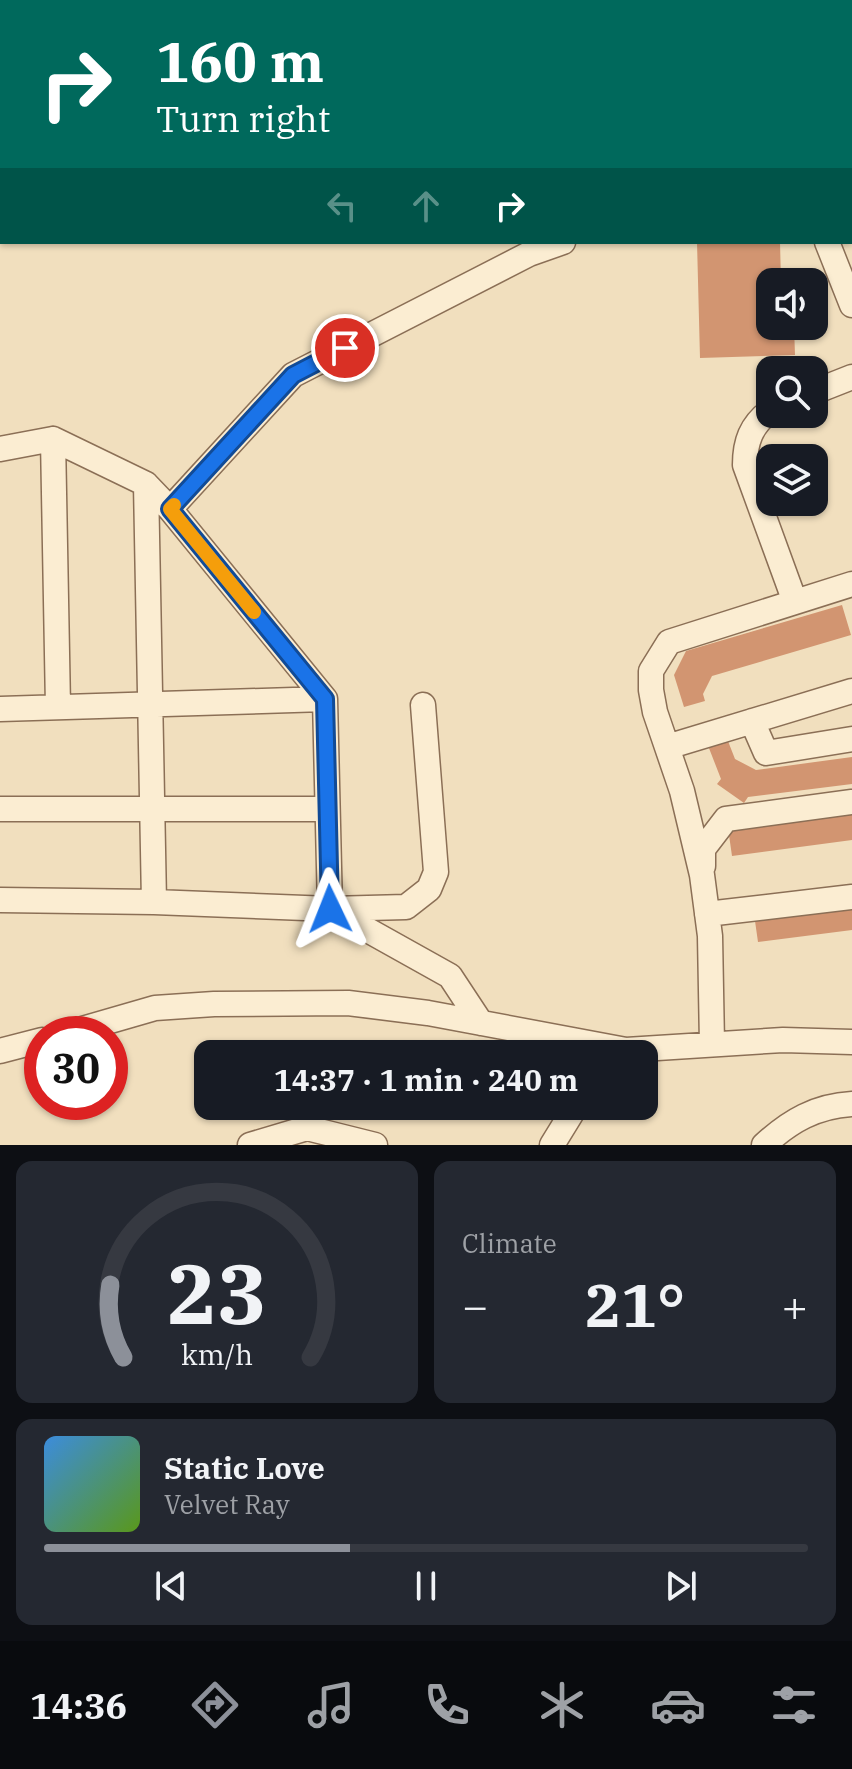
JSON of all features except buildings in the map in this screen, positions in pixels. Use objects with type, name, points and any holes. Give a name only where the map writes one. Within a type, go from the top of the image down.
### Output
[{"type":"street","points":[[170,509],[293,375],[529,254],[557,244]]},
{"type":"street","points":[[828,244],[852,305]]},
{"type":"street","points":[[828,386],[852,377]]},
{"type":"street","points":[[756,423],[749,436],[745,465],[795,602]]},
{"type":"street","points":[[0,449],[53,439],[146,484],[170,509],[325,699],[330,909]]},
{"type":"street","points":[[53,439],[58,707]]},
{"type":"street","points":[[146,484],[154,902]]},
{"type":"street","points":[[712,1044],[710,936],[702,875],[682,791],[651,690],[651,671],[669,642],[852,584]]},
{"type":"street","points":[[667,747],[852,691]]},
{"type":"street","points":[[0,709],[325,699]]},
{"type":"street","points":[[0,900],[330,909],[406,907],[429,889],[436,872],[423,705]]},
{"type":"street","points":[[752,721],[766,753],[852,739]]},
{"type":"street","points":[[702,875],[703,849],[726,819],[852,802]]},
{"type":"street","points":[[0,809],[326,809]]},
{"type":"street","points":[[707,914],[852,897]]},
{"type":"street","points":[[330,909],[450,976],[481,1023]]},
{"type":"street","points":[[127,1016],[155,1008],[214,1004],[348,1003],[481,1023],[560,1040]]},
{"type":"street","points":[[658,1048],[783,1040],[852,1042]]},
{"type":"street","points":[[0,1051],[24,1045]]},
{"type":"street","points":[[764,1145],[782,1128],[807,1113],[852,1104]]},
{"type":"street","points":[[552,1145],[567,1120]]},
{"type":"street","points":[[250,1145],[307,1128],[375,1145]]},
{"type":"slow traffic","points":[[174,505],[170,509],[254,612]]},
{"type":"route","points":[[330,909],[325,699],[170,509],[293,375],[345,348]]}]
